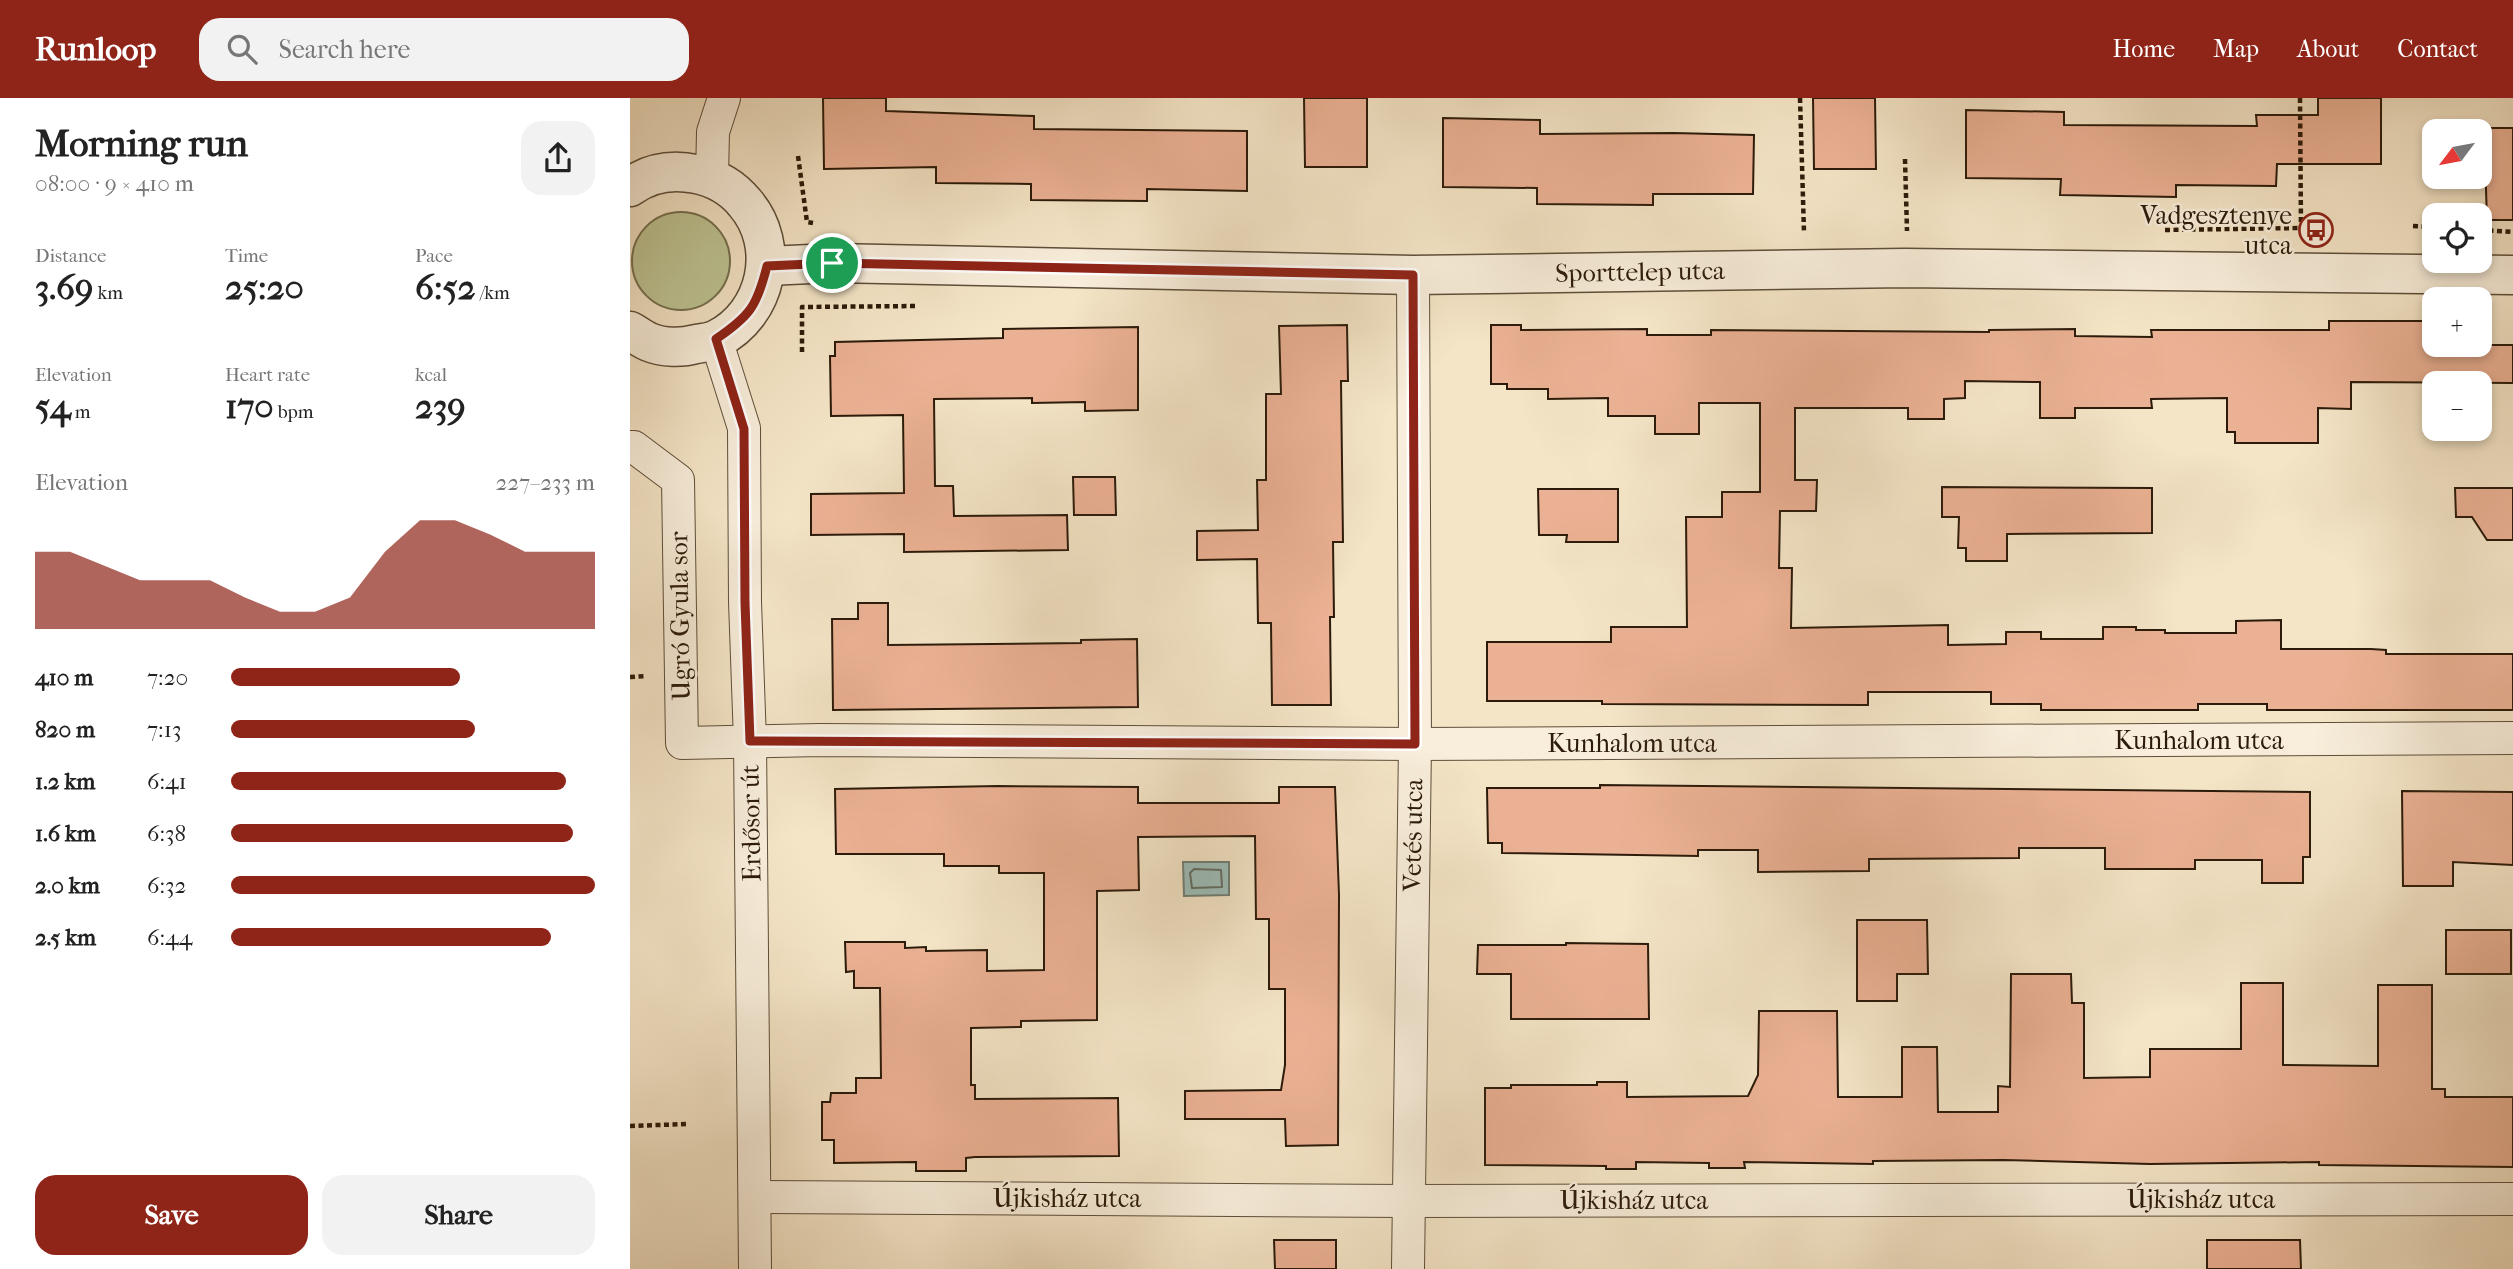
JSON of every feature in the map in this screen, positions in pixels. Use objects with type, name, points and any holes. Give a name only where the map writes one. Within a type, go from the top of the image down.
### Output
[{"type":"street","points":[[712,177],[713,132],[724,98]]},
{"type":"street","points":[[630,187],[642,178],[677,170],[712,177],[736,191],[754,213],[765,238],[767,266],[759,296],[741,322],[716,339],[683,348],[650,342],[630,331]]},
{"type":"street","name":"Sporttelep utca","points":[[767,266],[832,263],[1413,275],[1906,268],[2513,275]]},
{"type":"street","name":"Vetés utca","points":[[1408,1269],[1415,744],[1413,275]]},
{"type":"street","name":"Erdősor út","points":[[716,339],[744,429],[755,1269]]},
{"type":"street","name":"Ugró Gyula sor","points":[[630,447],[634,447],[678,480],[682,743],[750,741]]},
{"type":"street","name":"Kunhalom utca","points":[[750,741],[1415,744],[2513,738]]},
{"type":"street","name":"Újkisház utca","points":[[756,1196],[1408,1201],[2513,1199]]},
{"type":"path","points":[[1800,98],[1805,269]]},
{"type":"path","points":[[2300,98],[2301,228]]},
{"type":"path","points":[[1905,159],[1908,230],[1906,268]]},
{"type":"path","points":[[2413,226],[2422,227]]},
{"type":"path","points":[[2492,231],[2513,232]]},
{"type":"path","points":[[630,1126],[688,1124]]},
{"type":"green space","points":[[681,212],[700,216],[715,227],[726,242],[730,261],[726,280],[715,295],[700,306],[681,310],[662,306],[647,295],[636,280],[632,261],[636,242],[647,227],[662,216]]},
{"type":"water","points":[[1183,862],[1229,862],[1229,895],[1184,896]]},
{"type":"building","points":[[823,98],[886,98],[886,111],[1034,116],[1034,129],[1247,131],[1247,191],[1147,189],[1147,201],[1031,200],[1031,184],[936,183],[936,167],[824,169]]},
{"type":"building","points":[[1304,98],[1367,98],[1367,167],[1305,167]]},
{"type":"building","points":[[1813,98],[1875,98],[1876,169],[1814,169]]},
{"type":"building","points":[[2318,98],[2381,98],[2381,164],[2277,164],[2276,186],[2176,185],[2176,197],[2060,195],[2061,179],[1966,178],[1966,110],[2064,112],[2064,125],[2257,126],[2256,115],[2318,115]]},
{"type":"building","points":[[1443,118],[1540,120],[1540,134],[1754,135],[1753,194],[1653,194],[1653,205],[1537,204],[1537,188],[1443,187]]},
{"type":"building","points":[[2492,128],[2513,128],[2513,220],[2492,220],[2492,203],[2486,203],[2486,189],[2492,189]]},
{"type":"building","points":[[2329,321],[2422,321],[2422,357],[2492,357],[2492,345],[2513,345],[2513,383],[2492,383],[2492,371],[2422,371],[2422,382],[2351,382],[2351,409],[2318,408],[2318,443],[2235,443],[2235,432],[2227,432],[2227,398],[2151,399],[2152,408],[2075,408],[2075,418],[2040,418],[2040,382],[1965,381],[1965,398],[1944,399],[1944,419],[1908,419],[1908,408],[1795,408],[1795,480],[1817,480],[1816,511],[1780,511],[1779,568],[1792,568],[1791,628],[1948,625],[1948,645],[2006,644],[2006,632],[2041,632],[2041,639],[2103,639],[2103,627],[2136,627],[2136,630],[2165,630],[2165,633],[2236,633],[2236,621],[2281,620],[2281,649],[2371,649],[2386,650],[2386,654],[2513,654],[2513,710],[2267,710],[2267,704],[2198,704],[2198,710],[2041,710],[2041,704],[1991,704],[1991,692],[1868,692],[1868,705],[1487,701],[1487,642],[1611,642],[1611,627],[1687,627],[1686,517],[1722,517],[1722,492],[1760,492],[1760,403],[1699,403],[1699,434],[1655,434],[1655,416],[1608,416],[1608,398],[1548,399],[1548,389],[1507,389],[1507,384],[1491,384],[1491,325],[1521,325],[1521,330],[1647,329],[1647,335],[1711,335],[1711,330],[1989,332],[2075,329],[2075,336],[2152,337],[2151,330],[2329,330]]},
{"type":"building","points":[[1347,325],[1348,381],[1341,381],[1343,542],[1333,542],[1331,705],[1272,705],[1271,623],[1258,623],[1257,559],[1197,560],[1197,531],[1258,530],[1257,480],[1266,480],[1266,394],[1281,394],[1279,326]]},
{"type":"building","points":[[1138,327],[1138,410],[1085,411],[1085,402],[1032,403],[1032,398],[934,399],[935,486],[953,486],[954,516],[1067,515],[1068,550],[904,552],[904,534],[811,535],[811,494],[904,493],[903,415],[831,416],[830,356],[835,356],[835,342],[1003,338],[1003,329]]},
{"type":"building","points":[[1073,477],[1115,477],[1116,515],[1074,515]]},
{"type":"building","points":[[1942,487],[2152,488],[2152,533],[2007,534],[2007,561],[1966,561],[1966,548],[1958,548],[1959,517],[1942,517]]},
{"type":"building","points":[[2455,488],[2513,488],[2513,540],[2487,540],[2472,517],[2456,517]]},
{"type":"building","points":[[1538,489],[1618,489],[1618,542],[1566,542],[1567,535],[1539,535]]},
{"type":"building","points":[[858,603],[888,603],[888,645],[1081,643],[1081,640],[1137,639],[1138,707],[833,710],[832,619],[858,619]]},
{"type":"building","points":[[1600,785],[2310,792],[2310,857],[2303,857],[2303,883],[2262,883],[2262,860],[2195,860],[2195,869],[2105,869],[2105,848],[2019,848],[2019,858],[1869,859],[1869,871],[1758,872],[1758,850],[1698,850],[1698,856],[1502,853],[1502,843],[1488,843],[1487,788],[1600,788]]},
{"type":"building","points":[[1138,787],[1138,803],[1279,803],[1279,787],[1335,787],[1339,895],[1338,1145],[1286,1146],[1285,1119],[1185,1119],[1185,1091],[1281,1090],[1285,1065],[1285,989],[1269,989],[1269,919],[1256,919],[1255,836],[1138,837],[1139,890],[1097,891],[1097,1020],[1021,1021],[1021,1027],[971,1028],[971,1085],[975,1085],[975,1099],[1118,1098],[1119,1156],[975,1157],[966,1158],[966,1171],[916,1171],[916,1162],[834,1163],[834,1140],[822,1140],[822,1102],[830,1102],[831,1093],[856,1093],[856,1078],[881,1078],[880,988],[854,988],[854,971],[846,972],[845,942],[905,942],[905,948],[926,947],[926,951],[987,950],[987,971],[1044,970],[1044,873],[999,873],[999,866],[944,866],[944,854],[836,854],[835,789]]},
{"type":"building","points":[[2402,791],[2513,792],[2513,865],[2453,862],[2453,886],[2403,886]]},
{"type":"building","points":[[1857,920],[1927,920],[1928,974],[1897,974],[1897,1001],[1857,1001]]},
{"type":"building","points":[[2446,930],[2511,930],[2511,974],[2446,974]]},
{"type":"building","points":[[1648,944],[1649,1019],[1511,1019],[1511,974],[1477,974],[1478,945]]},
{"type":"building","points":[[2011,974],[2071,974],[2072,1003],[2084,1003],[2084,1078],[2150,1077],[2150,1049],[2241,1049],[2241,983],[2283,983],[2283,1065],[2378,1066],[2378,985],[2432,985],[2432,1089],[2445,1089],[2445,1097],[2513,1097],[2513,1167],[2319,1165],[2319,1162],[2150,1164],[2004,1160],[1873,1161],[1873,1164],[1744,1162],[1745,1168],[1709,1168],[1709,1163],[1636,1162],[1636,1169],[1606,1169],[1606,1166],[1485,1165],[1485,1088],[1627,1082],[1627,1097],[1748,1096],[1758,1075],[1759,1011],[1837,1011],[1838,1097],[1902,1097],[1902,1047],[1937,1047],[1938,1112],[1998,1112],[1998,1086],[2010,1087]]},
{"type":"building","points":[[1274,1240],[1336,1240],[1336,1269],[1275,1269]]},
{"type":"building","points":[[2207,1240],[2300,1240],[2301,1269],[2207,1269]]},
{"type":"place","name":"Vadgesztenye utca","points":[[2316,230]]},
{"type":"route","points":[[832,263],[1413,275],[1415,744],[750,741],[745,603],[744,429],[716,339],[741,322],[759,296],[767,266],[832,263]]}]
